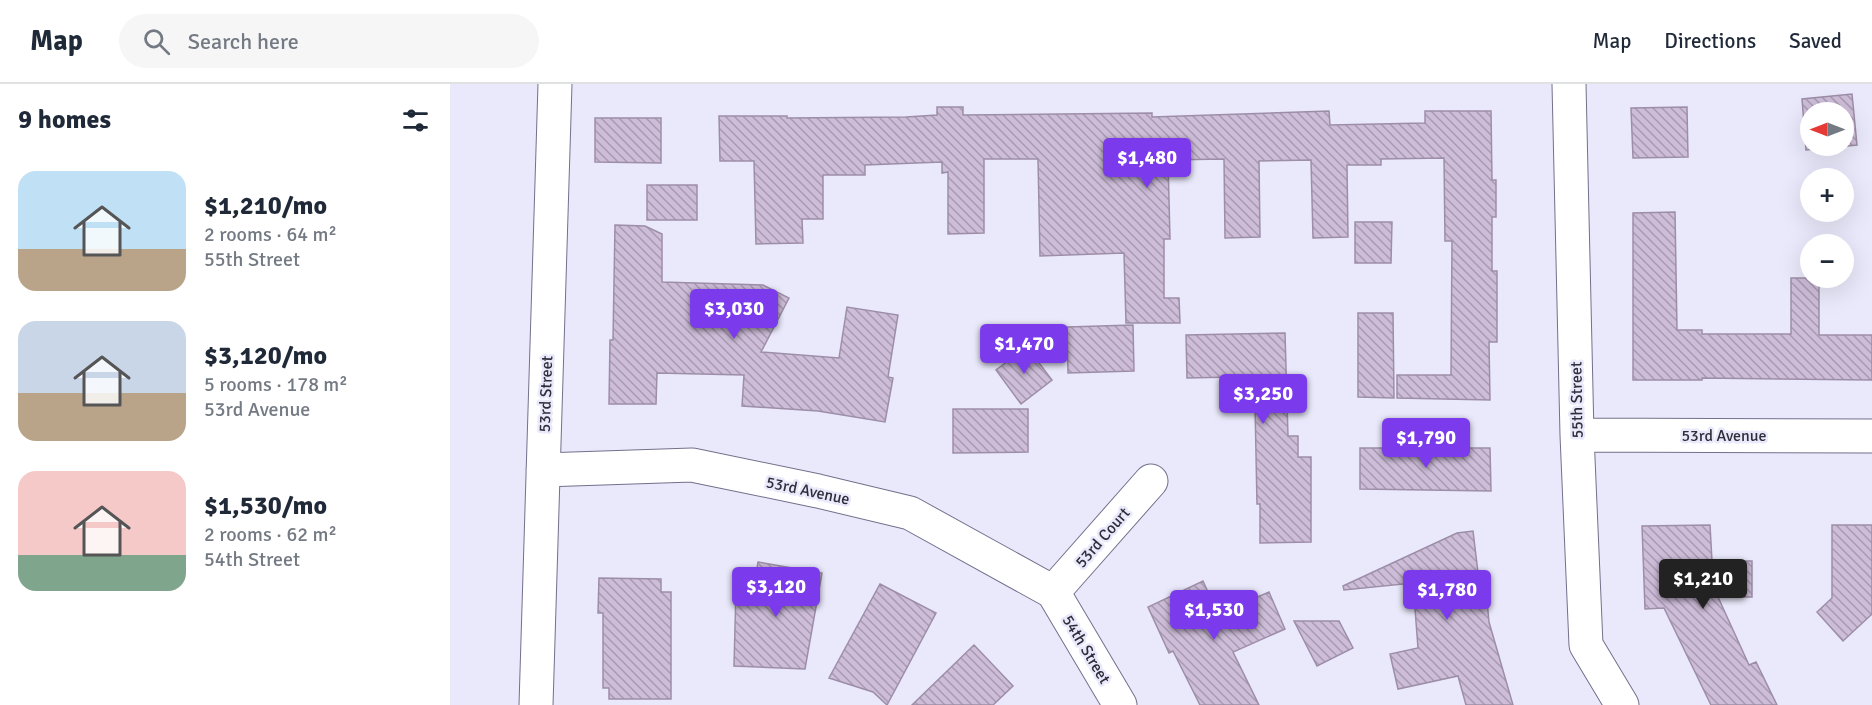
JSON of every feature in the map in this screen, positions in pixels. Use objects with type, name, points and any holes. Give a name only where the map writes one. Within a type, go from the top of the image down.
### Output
[{"type":"street","name":"53rd Street","points":[[536,705],[555,84]]},
{"type":"street","name":"55th Street","points":[[1569,84],[1577,435],[1586,645],[1622,705]]},
{"type":"street","name":"53rd Avenue","points":[[1577,435],[1872,436]]},
{"type":"street","name":"53rd Avenue","points":[[543,470],[692,465],[910,513],[1053,592]]},
{"type":"street","name":"53rd Court","points":[[1053,592],[1151,481]]},
{"type":"street","name":"54th Street","points":[[1053,592],[1120,705]]},
{"type":"building","points":[[1852,94],[1853,102],[1802,102],[1802,99]]},
{"type":"building","points":[[937,107],[963,107],[963,115],[1152,113],[1152,117],[1329,111],[1330,125],[1425,123],[1425,111],[1491,111],[1492,180],[1496,180],[1496,217],[1492,217],[1492,271],[1497,271],[1497,342],[1489,342],[1490,400],[1397,398],[1397,375],[1451,375],[1452,241],[1445,241],[1444,158],[1381,159],[1381,165],[1347,165],[1348,237],[1313,238],[1311,160],[1259,161],[1260,237],[1225,238],[1224,159],[1168,160],[1170,239],[1164,239],[1164,298],[1179,298],[1180,323],[1126,323],[1124,253],[1040,256],[1038,159],[984,159],[984,233],[948,234],[948,172],[942,173],[942,162],[865,165],[865,175],[823,175],[823,219],[802,219],[803,243],[756,244],[754,161],[720,161],[719,116],[906,117],[937,115]]},
{"type":"building","points":[[1687,107],[1688,157],[1633,158],[1631,108]]},
{"type":"building","points":[[1854,114],[1857,145],[1854,145]]},
{"type":"building","points":[[595,118],[661,118],[661,163],[595,162]]},
{"type":"building","points":[[647,185],[697,185],[697,220],[647,220]]},
{"type":"building","points":[[1675,212],[1677,330],[1702,330],[1702,334],[1791,334],[1791,278],[1800,278],[1800,288],[1819,288],[1819,335],[1872,335],[1872,380],[1702,378],[1702,380],[1633,380],[1633,213]]},
{"type":"building","points":[[1355,222],[1392,222],[1391,263],[1355,263]]},
{"type":"building","points":[[615,225],[645,226],[662,234],[662,282],[763,285],[789,298],[761,352],[839,358],[847,307],[898,315],[888,377],[893,378],[885,422],[818,411],[742,406],[744,375],[657,373],[656,404],[609,404],[610,340],[613,340]]},
{"type":"building","points":[[1358,313],[1393,313],[1394,398],[1358,397]]},
{"type":"building","points":[[1133,325],[1134,371],[1068,373],[1067,327]]},
{"type":"building","points":[[1285,333],[1288,436],[1298,436],[1298,457],[1311,457],[1311,542],[1260,543],[1255,405],[1235,405],[1234,377],[1187,378],[1186,335]]},
{"type":"building","points":[[1027,347],[1052,380],[1021,404],[996,370]]},
{"type":"building","points":[[953,409],[1028,409],[1028,452],[953,453]]},
{"type":"building","points":[[1360,448],[1490,448],[1491,491],[1360,489]]},
{"type":"building","points":[[1710,525],[1712,561],[1752,561],[1752,597],[1718,597],[1749,665],[1756,662],[1777,705],[1711,705],[1664,608],[1645,609],[1642,526]]},
{"type":"building","points":[[1832,525],[1872,525],[1872,614],[1843,641],[1817,612],[1832,598]]},
{"type":"building","points":[[1473,531],[1480,589],[1486,589],[1489,622],[1513,705],[1466,705],[1458,676],[1398,689],[1390,654],[1418,648],[1413,583],[1344,590],[1343,586],[1457,533]]},
{"type":"building","points":[[758,562],[822,573],[805,669],[734,666],[736,589],[754,588]]},
{"type":"building","points":[[599,578],[661,579],[661,592],[671,592],[671,699],[609,699],[609,688],[603,688],[603,613],[598,613]]},
{"type":"building","points":[[1203,581],[1218,614],[1269,592],[1285,629],[1233,652],[1259,705],[1200,705],[1173,651],[1169,653],[1148,607]]},
{"type":"building","points":[[880,584],[936,613],[887,705],[873,692],[829,678]]},
{"type":"building","points":[[1294,621],[1339,621],[1353,648],[1317,666]]},
{"type":"building","points":[[974,645],[1013,686],[993,705],[912,705]]}]
